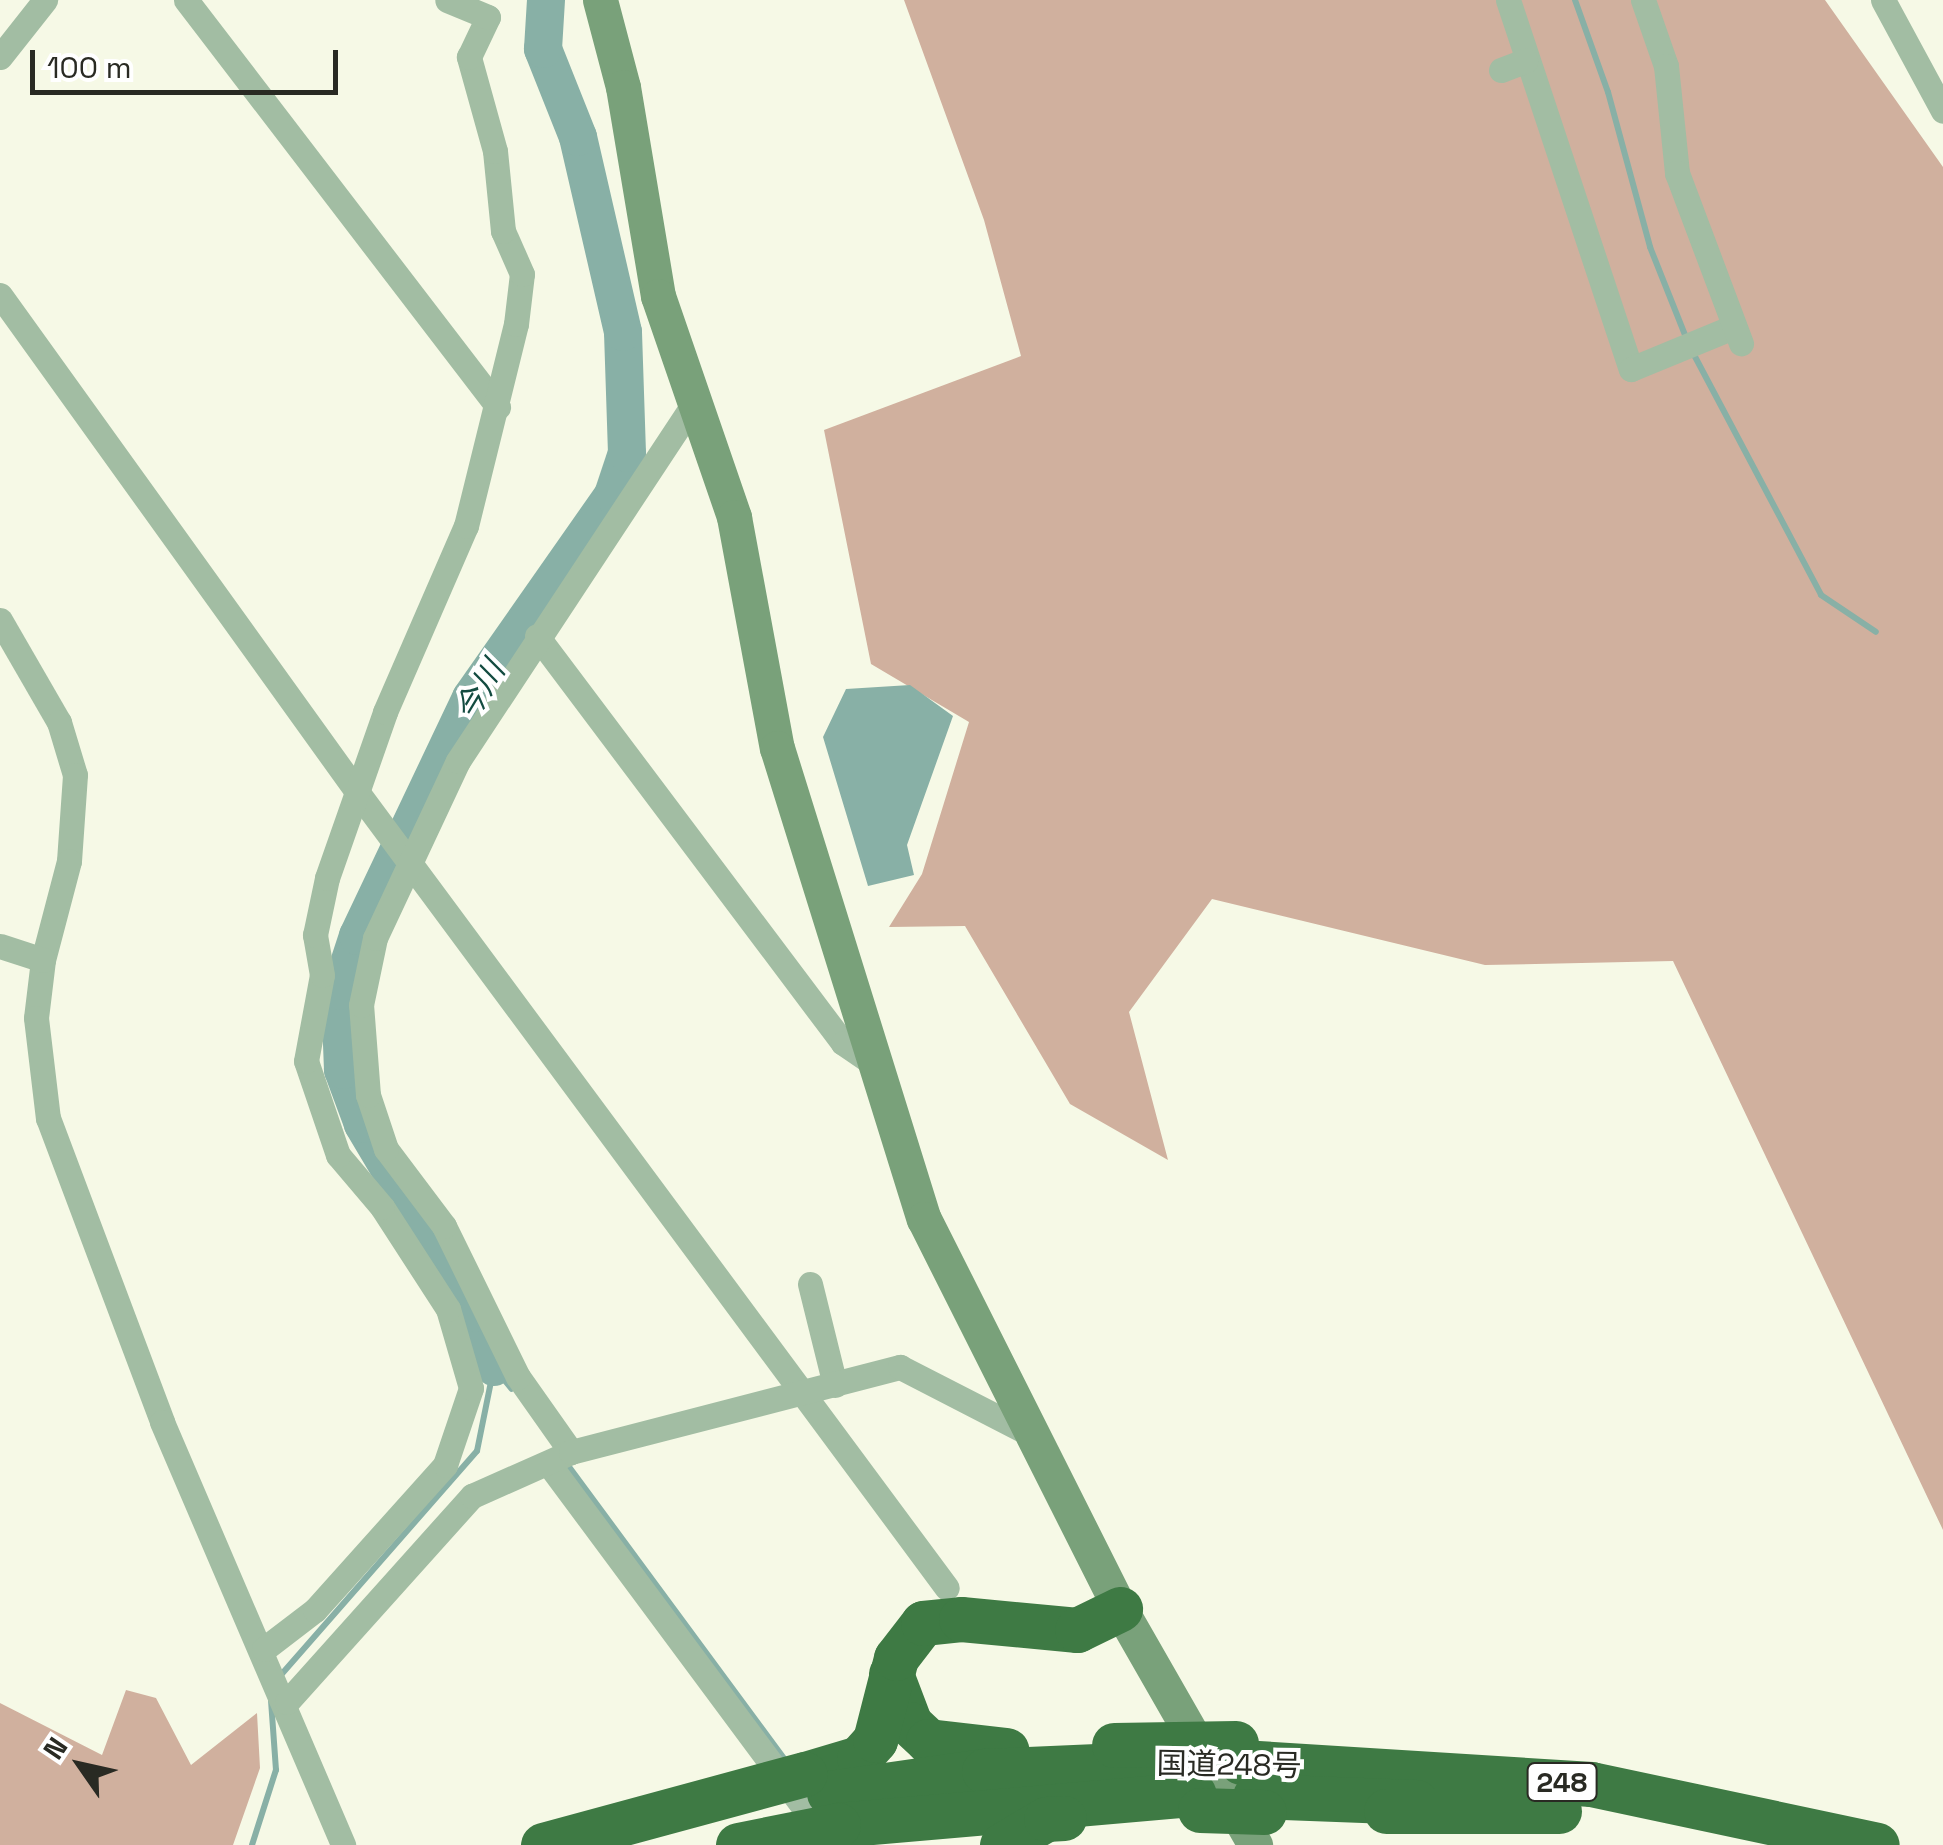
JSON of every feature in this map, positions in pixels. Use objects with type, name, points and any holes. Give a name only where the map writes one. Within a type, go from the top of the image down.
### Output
[{"type":"highway","points":[[829,1816],[860,1758],[876,1740],[891,1674],[923,1623],[961,1619],[1077,1630],[1120,1609]]},
{"type":"highway","points":[[891,1674],[910,1724],[928,1742],[981,1752],[1114,1745],[1255,1787]]},
{"type":"highway","name":"国道248号","points":[[582,1845],[829,1816],[1187,1789],[1591,1784],[1877,1845]]},
{"type":"highway","name":"国道248号","points":[[1255,1787],[1559,1811],[1749,1845]]},
{"type":"highway","points":[[1002,1845],[1046,1819],[1187,1789]]},
{"type":"highway","points":[[544,1845],[829,1816],[933,1845]]},
{"type":"highway","name":"国道248号","points":[[738,1845],[784,1836],[829,1816]]},
{"type":"street","points":[[0,57],[45,0]]},
{"type":"street","points":[[186,0],[498,407]]},
{"type":"street","points":[[269,1660],[445,1466],[471,1388],[448,1309],[382,1207],[338,1155],[306,1062],[322,975],[315,935],[327,878],[385,712],[466,526],[498,407],[522,274],[503,231],[495,150],[469,57],[488,17],[447,0]]},
{"type":"street","points":[[600,0],[623,87],[658,296],[734,517],[777,748],[871,1062],[924,1220],[1120,1609],[1255,1787]]},
{"type":"street","points":[[1508,0],[1631,369],[1702,340],[1737,335],[1677,173],[1666,66],[1643,0]]},
{"type":"street","points":[[1883,0],[1943,112]]},
{"type":"street","points":[[1501,70],[1526,60]]},
{"type":"street","points":[[0,295],[358,793],[948,1588]]},
{"type":"street","points":[[695,402],[458,761],[408,861],[375,938],[361,1006],[368,1095],[386,1149],[444,1226],[559,1457],[829,1816]]},
{"type":"street","points":[[0,620],[59,722],[75,775],[69,861],[42,960],[36,1018],[48,1118],[162,1422],[287,1702],[343,1845]]},
{"type":"street","points":[[538,636],[843,1044],[871,1062]]},
{"type":"street","points":[[0,946],[42,960]]},
{"type":"street","points":[[810,1284],[835,1385]]},
{"type":"street","points":[[287,1702],[472,1496],[559,1457],[900,1367],[1034,1436]]},
{"type":"shaded area","points":[[904,0],[1825,0],[1943,167],[1943,1530],[1673,961],[1485,965],[1212,899],[1129,1012],[1168,1160],[1070,1104],[965,926],[889,927],[922,874],[969,722],[871,664],[824,430],[1021,356],[984,220]]},
{"type":"shaded area","points":[[126,1690],[156,1698],[191,1765],[257,1713],[260,1768],[233,1845],[0,1845],[0,1703],[102,1755]]},
{"type":"water","points":[[910,685],[953,716],[907,845],[914,875],[868,886],[823,737],[846,689]]},
{"type":"waterway","name":"今川","points":[[494,1367],[475,1313],[363,1124],[343,1070],[340,991],[358,936],[471,698],[613,495],[627,453],[623,332],[578,137],[543,49],[546,0]]},
{"type":"waterway","points":[[1575,0],[1608,92],[1650,247],[1687,340]]},
{"type":"waterway","points":[[1692,351],[1821,595],[1876,632]]},
{"type":"waterway","points":[[494,1367],[512,1389]]},
{"type":"waterway","points":[[280,1676],[477,1451],[494,1367]]},
{"type":"waterway","points":[[564,1460],[788,1764]]},
{"type":"waterway","points":[[252,1845],[276,1770],[271,1701]]}]
